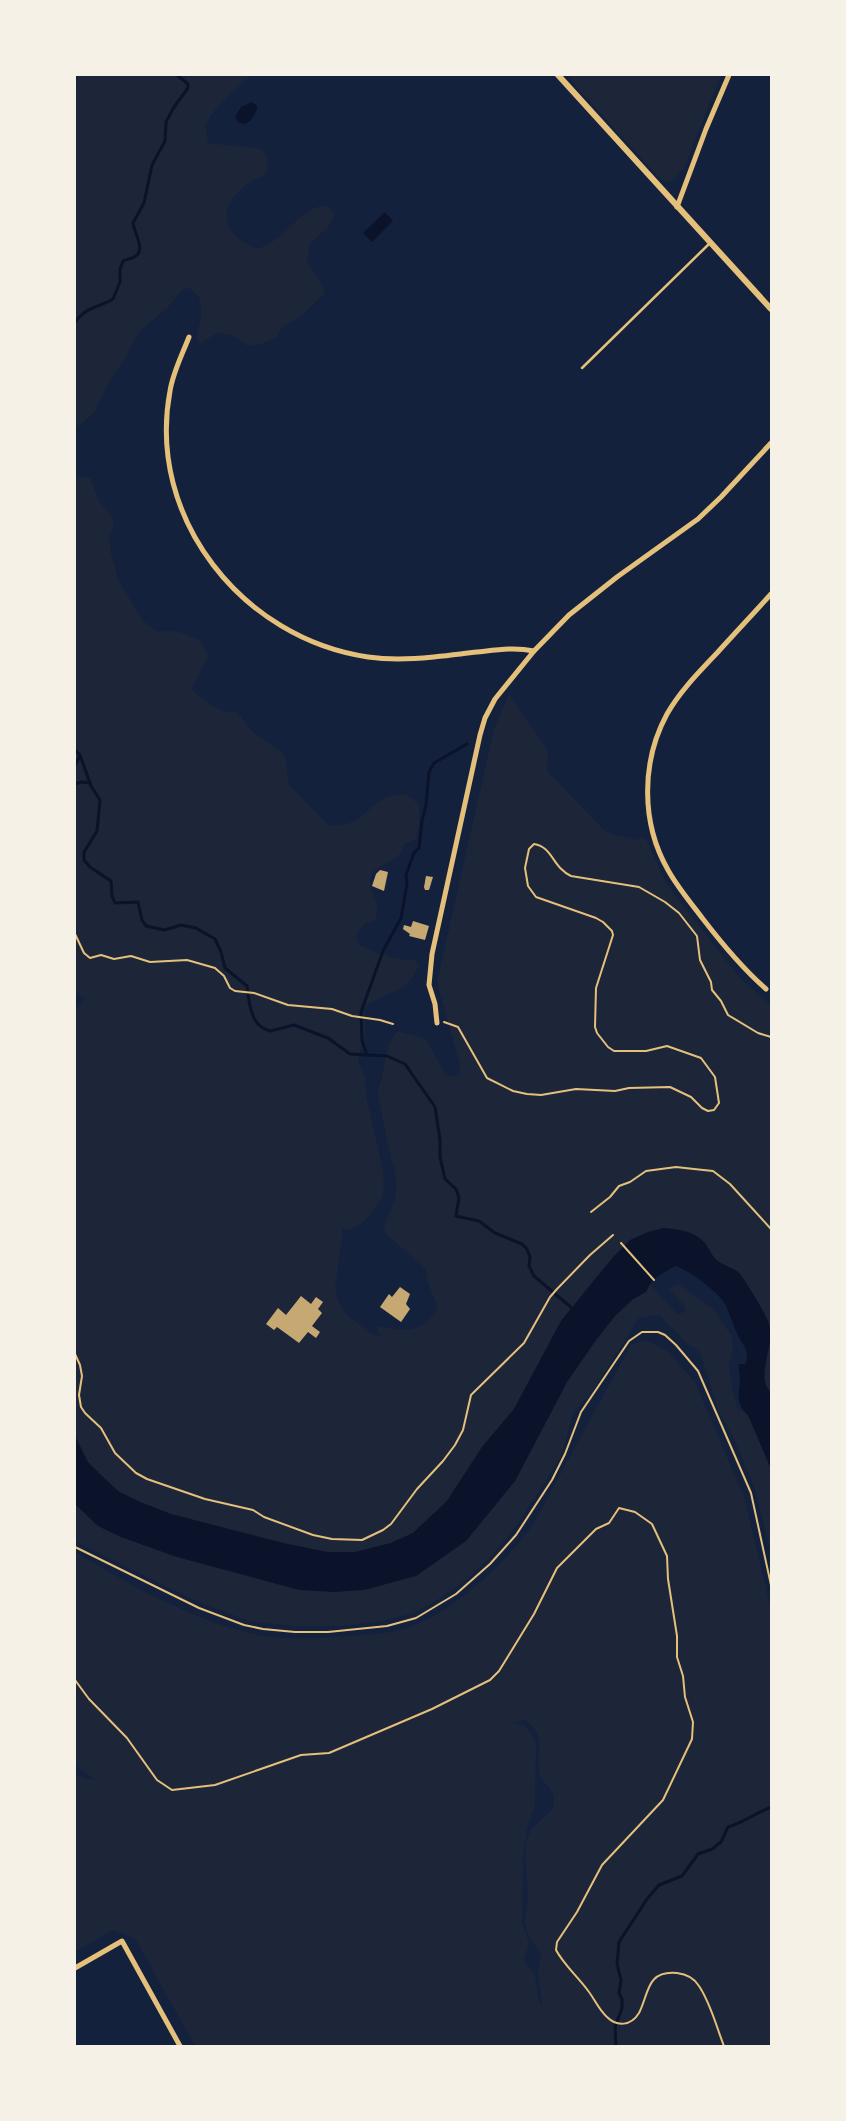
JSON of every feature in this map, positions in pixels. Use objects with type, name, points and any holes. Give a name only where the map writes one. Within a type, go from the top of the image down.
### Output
[{"type":"street","points":[[558,75],[770,307]]},
{"type":"street","points":[[677,207],[706,129],[729,75]]},
{"type":"street","points":[[189,337],[174,376],[168,406],[168,441],[172,474],[181,506],[197,542],[216,570],[252,607],[270,620],[306,640],[339,652],[369,657],[409,660],[511,649],[534,651]]},
{"type":"street","points":[[437,1023],[435,1004],[429,986],[432,954],[482,726],[495,699],[534,651],[592,596],[698,519],[771,443]]},
{"type":"street","points":[[766,989],[732,956],[672,877],[658,849],[651,826],[647,792],[654,745],[671,708],[687,686],[771,594]]},
{"type":"street","points":[[75,1968],[122,1941],[180,2046]]},
{"type":"lane","points":[[582,368],[710,243]]},
{"type":"path","points":[[437,1023],[449,1022],[458,1027],[487,1078],[513,1090],[541,1095],[576,1090],[615,1091],[629,1088],[670,1087],[691,1097],[708,1111],[717,1107],[719,1098],[715,1077],[701,1058],[667,1046],[646,1052],[614,1051],[602,1040],[595,1027],[594,998],[601,968],[612,941],[612,931],[604,922],[596,918],[536,897],[528,886],[525,876],[527,853],[534,844],[543,847],[548,852],[562,872],[571,876],[639,887],[665,902],[679,913],[697,936],[700,960],[711,982],[712,990],[721,1001],[728,1015],[758,1033],[771,1037]]},
{"type":"path","points":[[75,934],[84,953],[90,958],[101,955],[120,959],[131,956],[150,962],[187,960],[215,968],[224,976],[230,988],[254,993],[288,1005],[332,1009],[358,1017],[393,1024]]},
{"type":"path","points":[[591,1212],[610,1197],[619,1186],[630,1182],[646,1171],[676,1167],[712,1171],[730,1184],[771,1229]]},
{"type":"path","points":[[75,1354],[82,1376],[79,1395],[81,1407],[101,1428],[115,1453],[136,1473],[147,1479],[205,1499],[254,1510],[264,1517],[313,1535],[362,1540],[391,1524],[417,1489],[443,1461],[456,1444],[463,1430],[471,1395],[524,1343],[557,1288],[613,1234]]},
{"type":"path","points":[[621,1243],[654,1280]]},
{"type":"path","points":[[75,1547],[199,1608],[244,1625],[262,1629],[328,1632],[387,1626],[416,1618],[456,1594],[490,1564],[516,1535],[552,1480],[565,1454],[581,1412],[629,1341],[635,1336],[650,1331],[665,1335],[698,1371],[751,1493],[771,1586]]},
{"type":"path","points":[[75,1680],[90,1699],[128,1738],[157,1780],[172,1790],[215,1785],[301,1755],[329,1753],[432,1709],[490,1680],[502,1667],[534,1614],[557,1568],[596,1529],[609,1523],[619,1508],[645,1517],[657,1532],[666,1556],[677,1636],[677,1657],[683,1676],[685,1697],[693,1722],[692,1739],[663,1800],[645,1821],[608,1857],[556,1946],[559,1956],[579,1979],[601,2012],[614,2023],[626,2024],[634,2020],[639,2012],[647,1989],[654,1979],[662,1974],[678,1973],[695,1980],[700,1987],[724,2046]]},
{"type":"shaded area","points":[[79,75],[251,75],[219,105],[205,124],[208,143],[262,149],[268,160],[266,174],[240,190],[232,200],[227,210],[227,221],[231,231],[241,240],[257,249],[269,244],[298,219],[313,209],[320,206],[328,206],[335,214],[327,228],[310,244],[307,261],[322,284],[325,293],[301,316],[281,329],[277,337],[261,344],[247,346],[235,336],[218,332],[200,344],[197,337],[201,315],[199,297],[188,287],[182,290],[168,307],[141,330],[125,359],[108,383],[95,412],[75,429],[75,85]]},
{"type":"shaded area","points":[[566,75],[721,75],[684,168],[674,179],[668,182],[661,180]]},
{"type":"shaded area","points":[[252,102],[257,106],[255,115],[249,122],[242,124],[238,122],[235,117],[241,107]]},
{"type":"shaded area","points":[[385,212],[393,221],[372,242],[363,233]]},
{"type":"shaded area","points":[[75,476],[90,478],[100,503],[111,514],[114,524],[109,537],[118,579],[142,620],[158,632],[170,631],[181,633],[202,642],[208,657],[191,689],[207,702],[223,711],[237,712],[253,732],[280,751],[285,756],[289,785],[329,826],[348,824],[355,821],[389,796],[405,794],[419,804],[419,826],[416,839],[404,844],[399,855],[373,873],[370,883],[376,901],[377,913],[375,920],[365,924],[356,934],[359,945],[393,958],[415,960],[419,965],[409,982],[363,1008],[365,1033],[358,1060],[365,1077],[366,1096],[383,1170],[384,1187],[381,1199],[365,1221],[352,1229],[347,1230],[343,1227],[335,1288],[339,1303],[347,1315],[374,1335],[381,1336],[378,1332],[378,1326],[404,1330],[419,1327],[426,1323],[438,1308],[427,1280],[426,1269],[384,1232],[395,1198],[396,1183],[378,1091],[388,1047],[398,1031],[426,1039],[446,1076],[459,1076],[460,1065],[437,982],[494,729],[509,694],[548,751],[547,771],[604,830],[615,835],[639,840],[642,837],[646,839],[666,883],[739,977],[771,1005],[771,1393],[765,1387],[764,1381],[770,1333],[765,1316],[740,1273],[718,1262],[706,1245],[694,1234],[596,1277],[561,1321],[514,1409],[482,1447],[447,1501],[413,1533],[391,1543],[355,1552],[327,1552],[283,1543],[171,1514],[118,1491],[88,1462],[75,1436],[75,1010],[85,999],[75,991]]},
{"type":"shaded area","points":[[663,1228],[687,1232],[703,1241],[716,1259],[736,1270],[741,1275],[768,1320],[770,1341],[764,1377],[771,1393],[771,1469],[748,1415],[739,1402],[739,1364],[745,1364],[747,1353],[726,1306],[718,1295],[704,1283],[675,1266],[658,1276],[650,1284],[646,1292],[633,1299],[615,1316],[596,1340],[567,1382],[515,1481],[466,1541],[416,1576],[364,1590],[334,1592],[299,1590],[177,1557],[121,1537],[98,1526],[75,1504],[75,1436],[88,1462],[118,1491],[171,1514],[283,1543],[327,1552],[355,1552],[391,1543],[413,1533],[447,1501],[482,1447],[514,1409],[561,1321],[614,1256],[630,1240]]},
{"type":"shaded area","points":[[650,1284],[677,1314],[685,1312],[686,1308],[668,1288],[679,1284],[714,1310],[731,1335],[733,1346],[729,1366],[737,1407],[748,1415],[771,1469],[771,1553],[755,1489],[734,1439],[718,1410],[700,1352],[686,1343],[675,1330],[666,1324],[662,1316],[654,1315],[639,1318],[594,1389],[573,1414],[558,1462],[517,1525],[490,1558],[462,1583],[414,1613],[383,1621],[342,1626],[291,1626],[249,1621],[199,1602],[75,1541],[75,1504],[98,1526],[121,1537],[177,1557],[209,1565],[415,1576],[466,1541],[515,1481],[567,1382],[615,1316],[633,1299],[646,1292]]},
{"type":"shaded area","points":[[645,1340],[667,1351],[695,1382],[744,1497],[771,1610],[771,2046],[195,2046],[135,1938],[113,1930],[75,1952],[75,1774],[96,1780],[76,1766],[75,1762],[75,1552],[116,1576],[179,1608],[256,1635],[324,1638],[383,1633],[410,1627],[427,1620],[460,1599],[476,1586],[505,1559],[529,1530],[631,1345]],"holes":[[[524,1720],[532,1726],[539,1739],[540,1775],[554,1797],[553,1806],[549,1813],[531,1830],[525,1854],[528,1890],[525,1924],[528,1935],[541,1954],[538,1973],[542,2006],[538,1997],[535,1976],[524,1960],[529,1943],[522,1922],[523,1857],[527,1829],[535,1804],[535,1740],[525,1726],[512,1723]]]},
{"type":"building","points":[[380,870],[388,872],[384,891],[372,886],[376,874]]},
{"type":"building","points":[[426,876],[433,877],[429,890],[425,890],[424,887]]},
{"type":"building","points":[[413,921],[429,926],[425,940],[409,936],[410,934],[403,929],[404,925],[411,927]]},
{"type":"building","points":[[400,1287],[410,1294],[406,1304],[410,1309],[401,1322],[380,1307],[389,1294],[392,1297]]},
{"type":"building","points":[[301,1296],[311,1304],[316,1297],[323,1302],[318,1309],[322,1313],[312,1326],[320,1332],[316,1338],[308,1332],[299,1343],[277,1327],[274,1330],[266,1324],[278,1308],[286,1315]]},
{"type":"waterway","points":[[75,322],[88,310],[113,299],[120,282],[120,269],[123,261],[138,254],[140,246],[133,223],[144,203],[152,165],[165,141],[166,122],[188,88],[188,84],[177,75]]},
{"type":"waterway","points":[[367,1055],[362,1041],[361,1012],[383,951],[401,918],[407,884],[406,875],[414,853],[419,848],[429,772],[434,763],[467,744]]},
{"type":"waterway","points":[[75,750],[80,755],[91,786],[100,800],[97,831],[84,852],[84,860],[90,867],[111,881],[112,896],[115,903],[138,902],[142,920],[146,926],[165,930],[181,925],[196,928],[215,939],[225,968],[247,986],[252,1012],[256,1022],[263,1028],[270,1031],[294,1025],[328,1038],[350,1054],[387,1056],[405,1064],[435,1107],[440,1140],[440,1157],[445,1179],[456,1189],[459,1198],[456,1216],[479,1221],[495,1233],[522,1244],[527,1249],[530,1257],[529,1266],[534,1276],[573,1309]]},
{"type":"waterway","points":[[75,765],[80,756]]},
{"type":"waterway","points":[[75,784],[81,782],[90,783]]},
{"type":"waterway","points":[[616,2046],[615,2027],[622,2008],[622,1999],[619,1993],[621,1980],[617,1964],[619,1942],[647,1899],[659,1885],[682,1876],[698,1854],[712,1849],[721,1842],[728,1827],[771,1807]]}]
